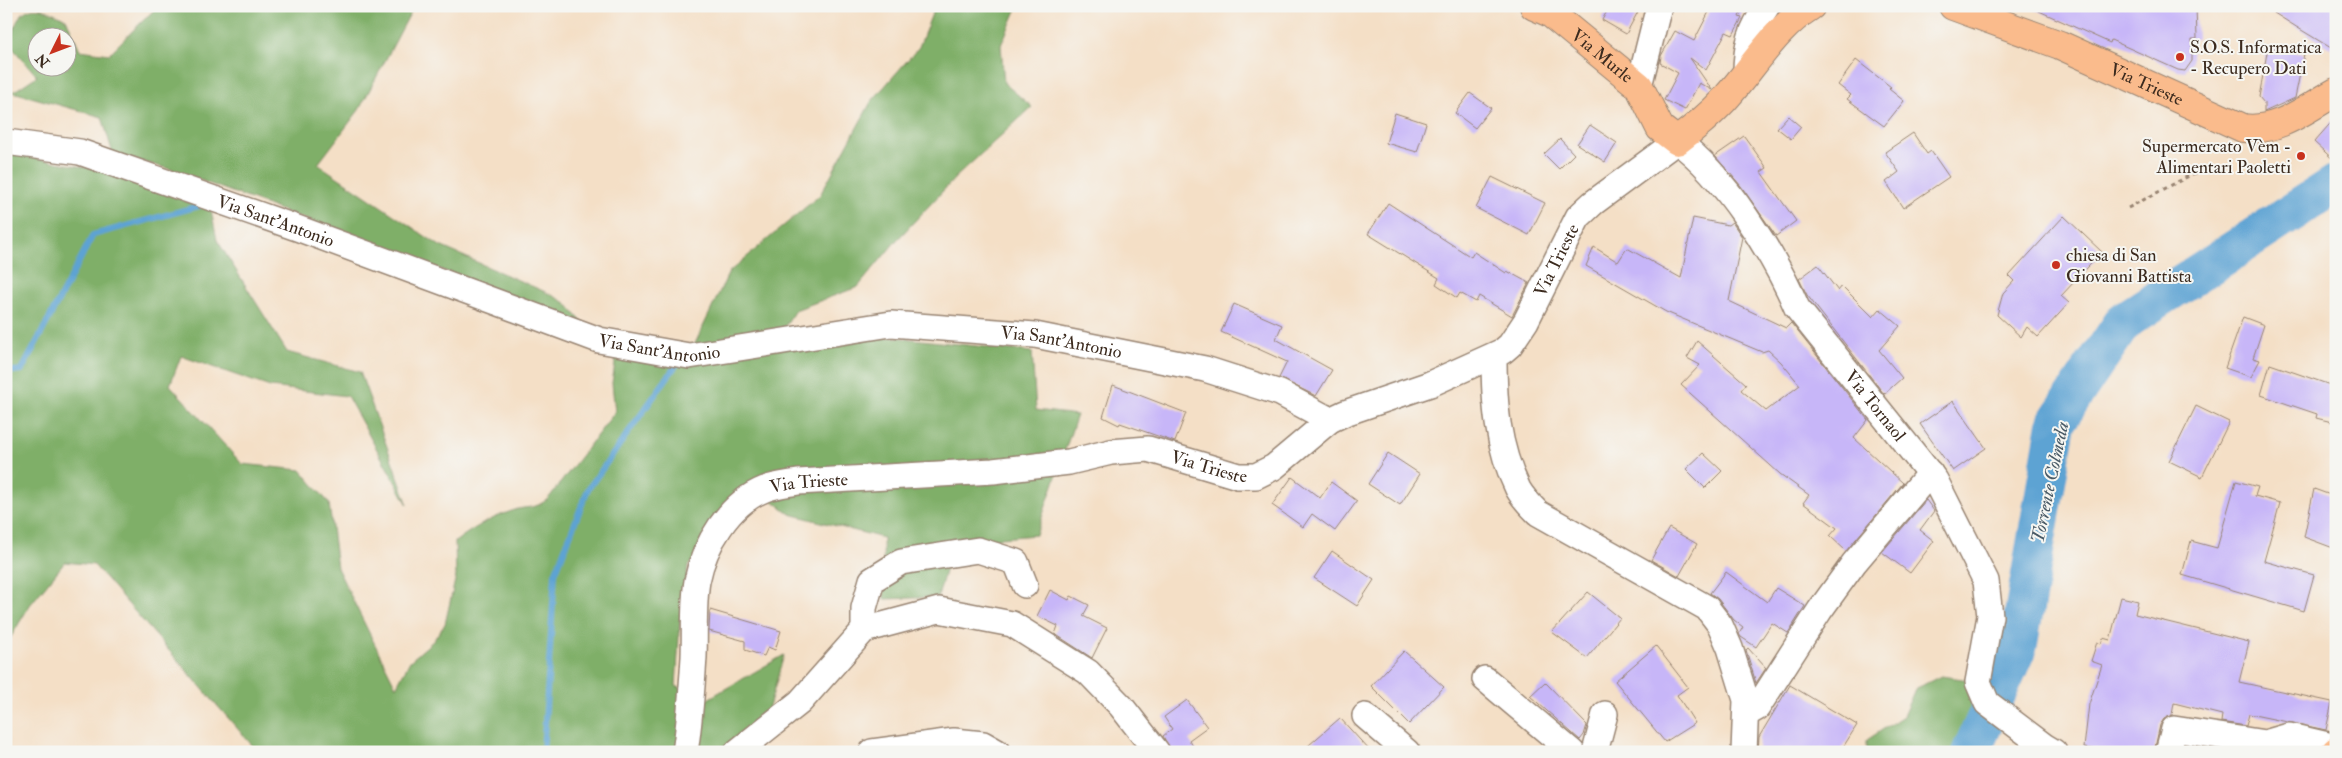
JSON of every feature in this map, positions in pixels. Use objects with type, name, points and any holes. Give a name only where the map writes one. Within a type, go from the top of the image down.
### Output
[{"type":"main road","name":"Via Murle","points":[[1534,6],[1550,13],[1639,86],[1660,128],[1676,141]]},
{"type":"main road","name":"Via Trieste","points":[[1676,141],[1698,126],[1723,101],[1787,26],[1811,6]]},
{"type":"main road","name":"Via Trieste","points":[[1953,6],[2060,45],[2243,128],[2255,130],[2274,126],[2336,92]]},
{"type":"street","points":[[1639,86],[1658,6]]},
{"type":"street","points":[[1746,73],[1746,50],[1754,25],[1768,6]]},
{"type":"street","name":"Via Trieste","points":[[685,752],[691,713],[697,581],[707,551],[723,523],[749,498],[764,489],[798,482],[1003,470],[1068,462],[1111,452],[1148,449],[1248,478],[1256,476],[1274,467],[1330,420],[1345,413],[1430,384],[1494,356],[1510,345],[1526,321],[1578,217],[1593,203],[1676,141]]},
{"type":"street","name":"Via Tornaol","points":[[1676,141],[1690,151],[1734,201],[1785,280],[1798,308],[1932,477],[1986,581],[1990,616],[1978,682],[1987,703],[2049,749]]},
{"type":"street","name":"Via Sant'Antonio","points":[[6,142],[80,152],[297,228],[599,340],[689,356],[891,324],[1035,335],[1205,369],[1280,393],[1330,420]]},
{"type":"street","points":[[1494,356],[1495,408],[1502,451],[1519,491],[1538,513],[1706,608],[1720,625],[1730,648],[1746,700],[1744,752]]},
{"type":"street","points":[[1746,714],[1757,708],[1820,610],[1854,563],[1932,477]]},
{"type":"street","points":[[864,630],[864,608],[872,580],[901,562],[978,550],[1016,562],[1025,585]]},
{"type":"street","points":[[737,752],[800,702],[864,630],[939,610],[1012,624],[1088,672],[1121,706],[1157,752]]},
{"type":"street","points":[[1485,678],[1572,752]]},
{"type":"street","points":[[1595,752],[1605,714]]},
{"type":"street","points":[[1365,716],[1407,752]]},
{"type":"street","points":[[2168,752],[2174,729],[2264,743],[2289,736],[2336,750]]},
{"type":"street","points":[[872,752],[915,749],[954,741],[983,744],[997,752]]},
{"type":"path","points":[[2128,208],[2204,168]]},
{"type":"green space","points":[[158,6],[414,6],[359,110],[318,164],[440,246],[550,294],[566,303],[582,322],[170,169],[113,154],[102,117],[13,92],[34,78],[78,78],[78,46],[80,50],[109,54]]},
{"type":"green space","points":[[935,6],[1018,6],[1001,45],[1004,83],[1032,107],[956,177],[896,241],[858,287],[795,310],[780,334],[693,348],[729,272],[820,195],[871,102],[919,47]]},
{"type":"green space","points":[[28,10],[44,10],[66,19],[70,28],[28,28],[28,66],[10,45],[17,21]]},
{"type":"green space","points":[[6,153],[95,169],[211,210],[217,240],[287,352],[360,372],[408,505],[347,396],[270,387],[181,356],[170,385],[242,464],[301,470],[329,503],[337,568],[396,687],[410,661],[433,641],[445,624],[456,576],[455,542],[477,527],[501,515],[518,509],[536,506],[548,499],[615,412],[612,383],[617,351],[781,349],[893,337],[1032,352],[1036,410],[1077,415],[1036,535],[953,542],[938,597],[884,599],[883,538],[790,514],[758,489],[688,566],[680,621],[676,686],[706,700],[784,655],[756,752],[258,752],[94,565],[65,562],[30,605],[6,645]]},
{"type":"green space","points":[[1941,676],[1970,680],[1970,694],[1975,713],[1989,729],[1976,752],[1867,752],[1867,740],[1903,716],[1915,689]]},
{"type":"building","points":[[1610,6],[1641,6],[1626,34],[1602,20]]},
{"type":"building","points":[[1712,6],[1744,6],[1739,17],[1742,18],[1733,35],[1726,32],[1706,70],[1690,58],[1712,90],[1699,83],[1685,110],[1664,100],[1678,73],[1660,63],[1661,56],[1675,31],[1694,41]]},
{"type":"building","points":[[2028,6],[2196,6],[2197,39],[2192,39],[2192,61],[2185,71],[2178,70],[2111,40],[2110,43]]},
{"type":"building","points":[[2263,6],[2336,6],[2336,51],[2298,28]]},
{"type":"building","points":[[2268,47],[2304,54],[2295,98],[2264,112],[2264,103],[2259,97]]},
{"type":"building","points":[[1856,60],[1891,87],[1889,89],[1904,101],[1884,126],[1847,99],[1851,95],[1838,85]]},
{"type":"building","points":[[1470,93],[1491,108],[1475,128],[1455,113]]},
{"type":"building","points":[[1395,113],[1426,123],[1417,152],[1386,143]]},
{"type":"building","points":[[1788,116],[1801,127],[1791,139],[1777,128]]},
{"type":"building","points":[[2336,117],[2336,162],[2314,142]]},
{"type":"building","points":[[1590,125],[1617,143],[1605,162],[1577,144]]},
{"type":"building","points":[[1913,133],[1927,154],[1931,151],[1949,177],[1903,208],[1886,182],[1899,172],[1885,152]]},
{"type":"building","points":[[1744,136],[1767,168],[1761,172],[1796,221],[1776,236],[1741,186],[1715,156]]},
{"type":"building","points":[[1560,139],[1574,154],[1559,169],[1544,154]]},
{"type":"building","points":[[1492,177],[1545,203],[1529,235],[1476,208]]},
{"type":"building","points":[[1388,203],[1471,257],[1474,252],[1506,273],[1507,271],[1529,283],[1512,316],[1479,296],[1476,302],[1460,293],[1457,298],[1436,284],[1439,278],[1368,234]]},
{"type":"building","name":"chiesa di San Giovanni Battista","points":[[2064,216],[2102,252],[2061,296],[2069,303],[2038,337],[2027,327],[2021,337],[1997,315],[2003,293],[2014,281],[2009,276]]},
{"type":"building","points":[[1693,218],[1728,225],[1732,222],[1742,237],[1729,301],[1786,328],[1791,323],[1868,420],[1854,438],[1903,483],[1846,551],[1830,536],[1837,528],[1803,503],[1809,495],[1780,474],[1681,385],[1700,365],[1687,358],[1697,341],[1746,384],[1741,390],[1766,411],[1800,385],[1781,362],[1768,350],[1762,352],[1666,312],[1586,266],[1594,247],[1618,262],[1627,248],[1681,278]]},
{"type":"building","points":[[1818,265],[1838,291],[1842,286],[1873,317],[1880,309],[1900,326],[1879,350],[1902,378],[1884,394],[1807,295],[1799,279]]},
{"type":"building","points":[[1234,304],[1282,325],[1276,339],[1332,370],[1316,396],[1279,378],[1287,362],[1221,332]]},
{"type":"building","points":[[2243,317],[2264,325],[2253,358],[2260,360],[2251,377],[2225,368]]},
{"type":"building","points":[[2270,364],[2336,387],[2336,423],[2316,418],[2317,414],[2261,395]]},
{"type":"building","points":[[1113,385],[1186,413],[1175,442],[1120,423],[1119,425],[1103,417]]},
{"type":"building","points":[[1953,401],[1986,448],[1953,471],[1920,424]]},
{"type":"building","points":[[2196,406],[2229,422],[2202,477],[2169,461]]},
{"type":"building","points":[[1388,453],[1420,474],[1400,505],[1368,484]]},
{"type":"building","points":[[1703,453],[1722,471],[1705,488],[1686,469]]},
{"type":"building","points":[[1292,477],[1320,498],[1331,482],[1357,501],[1335,531],[1312,514],[1303,527],[1272,505]]},
{"type":"building","points":[[2236,481],[2258,487],[2255,496],[2280,503],[2264,561],[2314,575],[2304,611],[2182,575],[2191,541],[2217,548]]},
{"type":"building","points":[[2314,489],[2336,497],[2336,549],[2304,537]]},
{"type":"building","points":[[1926,500],[1934,511],[1920,530],[1934,541],[1910,573],[1882,552]]},
{"type":"building","points":[[1669,528],[1697,544],[1679,576],[1651,560]]},
{"type":"building","points":[[1332,551],[1374,580],[1357,606],[1314,578]]},
{"type":"building","points":[[1726,572],[1767,602],[1776,588],[1805,606],[1788,633],[1772,623],[1756,647],[1741,637],[1739,634],[1743,627],[1734,620],[1718,599],[1710,593]]},
{"type":"building","points":[[1050,590],[1069,600],[1071,596],[1089,605],[1083,616],[1107,628],[1092,658],[1055,634],[1058,626],[1037,616]]},
{"type":"building","points":[[1588,592],[1620,618],[1587,658],[1552,632]]},
{"type":"building","points":[[2121,597],[2138,601],[2135,614],[2249,642],[2239,682],[2332,702],[2326,730],[2249,714],[2246,726],[2221,722],[2222,715],[2174,703],[2172,715],[2164,719],[2160,725],[2154,752],[2113,752],[2084,748],[2089,704],[2102,665],[2091,661],[2097,642],[2101,644],[2103,638],[2110,640]]},
{"type":"building","points":[[710,610],[781,631],[775,650],[768,647],[764,656],[745,650],[745,641],[709,631]]},
{"type":"building","points":[[1656,646],[1688,687],[1677,695],[1695,723],[1665,742],[1615,681]]},
{"type":"building","points":[[1748,648],[1766,668],[1756,683],[1746,650]]},
{"type":"building","points":[[1404,651],[1444,687],[1409,724],[1371,686]]},
{"type":"building","points":[[1545,682],[1587,725],[1584,735],[1580,740],[1530,696]]},
{"type":"building","points":[[1790,685],[1857,725],[1840,752],[1758,752],[1759,737]]},
{"type":"building","points":[[1187,700],[1207,727],[1189,740],[1197,752],[1171,752],[1163,736],[1172,729],[1164,717]]},
{"type":"building","points":[[1340,718],[1371,752],[1301,752]]},
{"type":"waterway","name":"Torrente Colmeda","points":[[1971,752],[2018,646],[2057,421],[2124,321],[2336,184]]},
{"type":"waterway","points":[[6,372],[22,370],[93,235],[199,206]]},
{"type":"waterway","points":[[543,752],[555,574],[588,489],[677,364]]},
{"type":"place","name":"S.O.S. Informatica - Recupero Dati","points":[[2180,57]]},
{"type":"place","name":"Supermercato Vèm - Alimentari Paoletti","points":[[2301,156]]},
{"type":"place","name":"chiesa di San Giovanni Battista","points":[[2056,265]]}]
